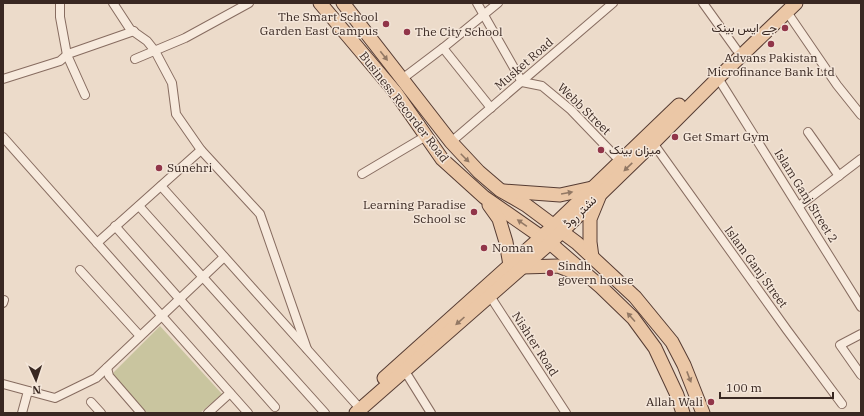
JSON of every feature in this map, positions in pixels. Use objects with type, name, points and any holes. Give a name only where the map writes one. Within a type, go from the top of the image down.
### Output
[{"type":"main road","name":"Business Recorder Road","points":[[320,3],[396,93],[442,159],[484,197],[546,240],[601,287],[633,318],[655,348],[677,394],[684,413]]},
{"type":"main road","name":"Business Recorder Road","points":[[343,3],[451,142],[479,172],[500,190],[526,205],[577,243],[635,297],[672,342],[684,365],[703,413]]},
{"type":"main road","name":"نشتر روڈ","points":[[596,191],[620,161],[736,49],[789,6]]},
{"type":"main road","name":"نشتر روڈ","points":[[346,413],[356,408],[546,240],[596,191],[653,143],[789,6]]},
{"type":"main road","points":[[500,190],[560,194],[596,191],[590,219],[590,242],[592,257]]},
{"type":"main road","points":[[484,197],[499,219],[506,242],[516,266],[558,266],[577,272],[601,287]]},
{"type":"street","points":[[60,3],[60,17],[67,55],[85,95]]},
{"type":"street","points":[[113,3],[130,29],[147,41],[155,51],[172,83],[176,114],[201,150],[260,214],[307,349]]},
{"type":"street","points":[[135,59],[185,38],[249,3]]},
{"type":"street","points":[[477,3],[522,82]]},
{"type":"street","points":[[402,79],[498,3]]},
{"type":"street","points":[[703,3],[736,49]]},
{"type":"street","name":"Musket Road","points":[[451,142],[611,4]]},
{"type":"street","points":[[789,6],[837,85],[861,115]]},
{"type":"street","points":[[3,79],[60,61],[67,55],[134,31]]},
{"type":"street","points":[[443,48],[491,108]]},
{"type":"street","name":"Islam Ganj Street 2","points":[[718,78],[861,307]]},
{"type":"street","name":"Webb Street","points":[[522,82],[542,86],[571,110],[620,161]]},
{"type":"street","points":[[808,132],[839,176]]},
{"type":"street","points":[[362,174],[426,136]]},
{"type":"street","points":[[3,137],[248,413]]},
{"type":"street","name":"Islam Ganj Street","points":[[653,143],[782,324],[842,404]]},
{"type":"street","points":[[97,243],[201,150]]},
{"type":"street","points":[[799,206],[861,159]]},
{"type":"street","points":[[161,186],[307,349],[356,408]]},
{"type":"street","points":[[139,206],[325,413]]},
{"type":"street","points":[[116,226],[275,407]]},
{"type":"street","points":[[3,384],[55,398],[96,378],[224,257]]},
{"type":"street","points":[[80,270],[140,336]]},
{"type":"street","name":"Nishter Road","points":[[487,291],[566,413]]},
{"type":"street","points":[[861,334],[840,345],[861,375]]},
{"type":"street","points":[[402,367],[432,413]]},
{"type":"street","points":[[107,368],[108,376],[141,413]]},
{"type":"street","points":[[22,413],[28,391]]},
{"type":"street","points":[[208,413],[230,393]]},
{"type":"street","points":[[91,402],[101,413]]},
{"type":"shaded area","points":[[160,326],[222,394],[200,413],[147,413],[112,374]]},
{"type":"place","name":"The Smart School Garden East Campus","points":[[386,24]]},
{"type":"place","name":"جے ایس بینک","points":[[785,28]]},
{"type":"place","name":"The City School","points":[[407,32]]},
{"type":"place","name":"Advans Pakistan Microfinance Bank Ltd","points":[[771,44]]},
{"type":"place","name":"Get Smart Gym","points":[[675,137]]},
{"type":"place","name":"میزان بینک","points":[[601,150]]},
{"type":"place","name":"Sunehri","points":[[159,168]]},
{"type":"place","name":"Learning Paradise School sc","points":[[474,212]]},
{"type":"place","name":"Noman","points":[[484,248]]},
{"type":"place","name":"Sindh govern house","points":[[550,273]]},
{"type":"place","name":"Allah Wali","points":[[711,402]]}]
